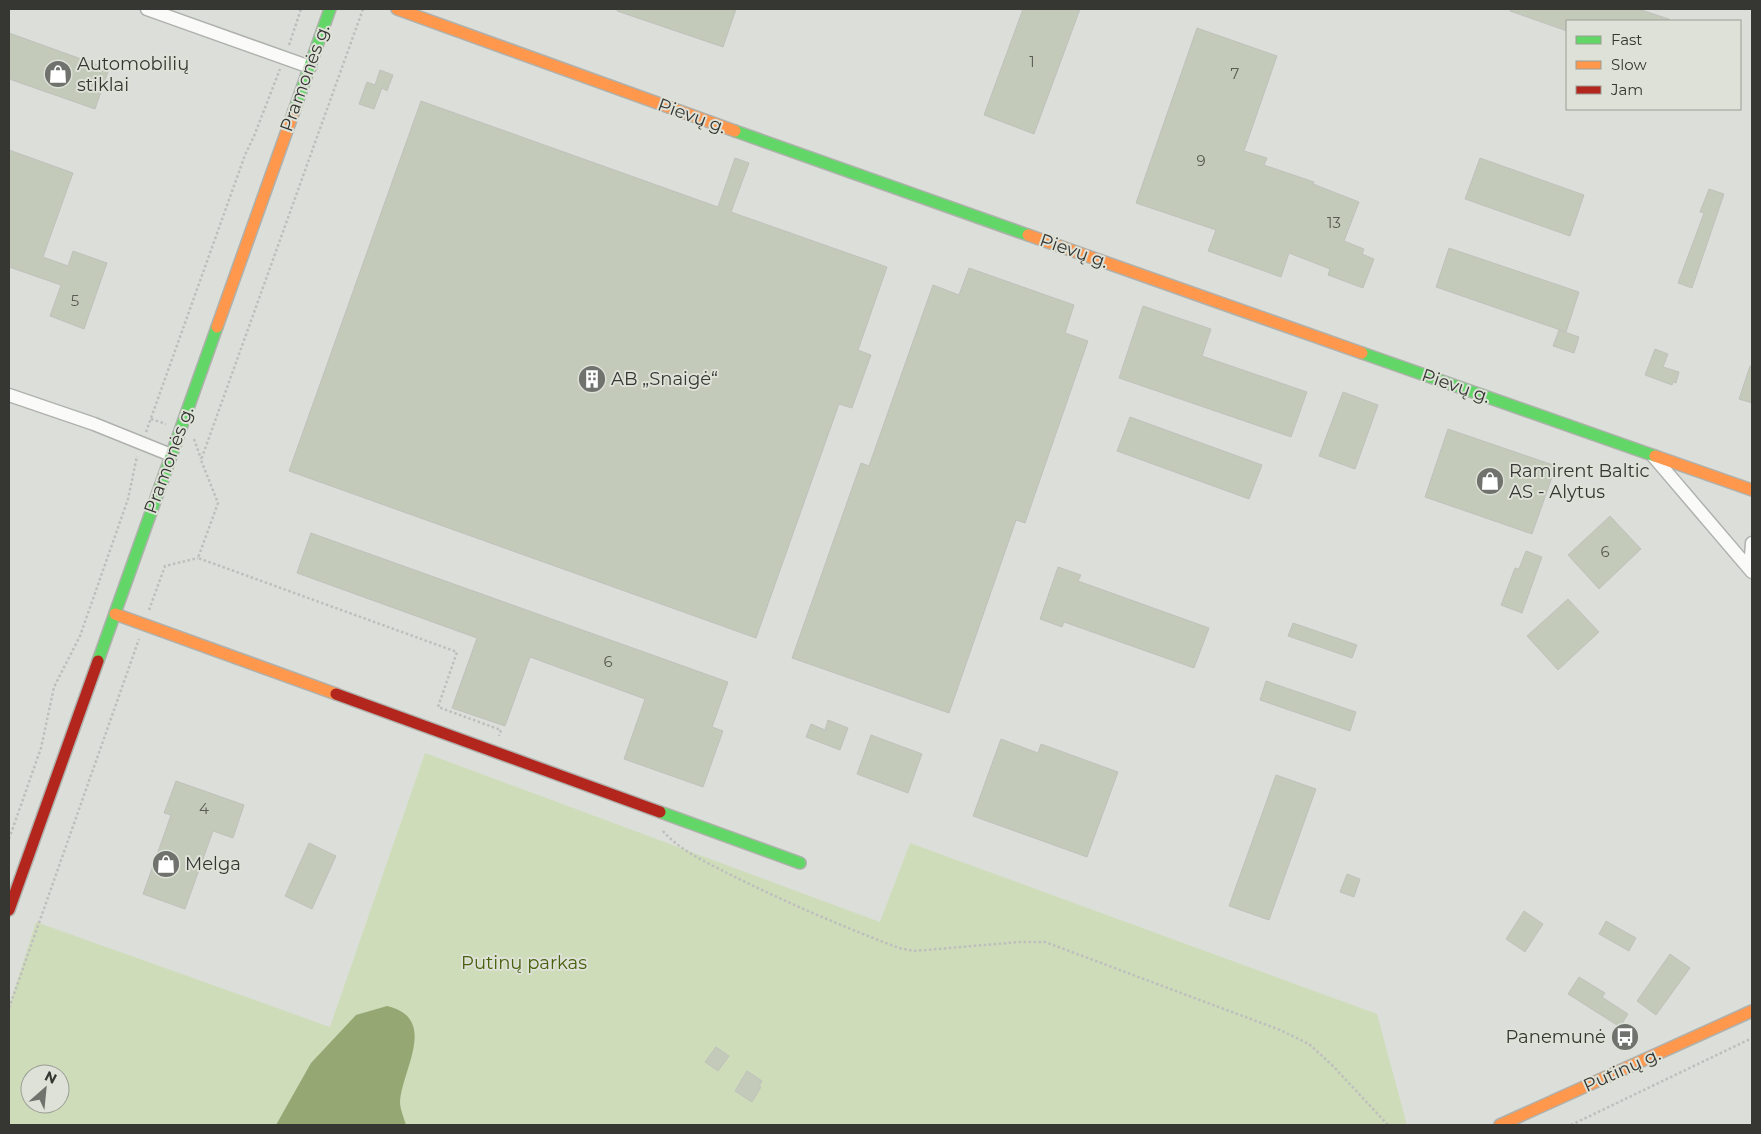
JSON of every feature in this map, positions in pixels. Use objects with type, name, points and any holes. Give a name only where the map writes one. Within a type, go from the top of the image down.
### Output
[{"type":"street","points":[[147,9],[310,67]]},
{"type":"street","name":"Pramonės g.","points":[[9,910],[330,9]]},
{"type":"street","name":"Pievų g.","points":[[396,9],[760,141],[1752,490]]},
{"type":"street","points":[[9,395],[171,455]]},
{"type":"street","points":[[1651,454],[1751,570]]},
{"type":"street","points":[[1751,570],[1752,543]]},
{"type":"street","points":[[115,614],[494,750],[800,863]]},
{"type":"street","name":"Putinų g.","points":[[1500,1125],[1750,1011]]},
{"type":"path","points":[[9,839],[41,748],[54,687],[80,636],[128,499],[133,469],[245,155],[284,58],[301,9]]},
{"type":"path","points":[[198,558],[218,504],[201,460],[363,9]]},
{"type":"path","points":[[9,1008],[165,566],[198,558],[457,652],[438,707],[501,730],[494,750]]},
{"type":"path","points":[[653,808],[654,819],[668,837],[706,862],[751,885],[898,948],[914,951],[1020,942],[1045,942],[1280,1030],[1309,1044],[1332,1065],[1388,1125]]},
{"type":"path","points":[[1571,1125],[1752,1038]]},
{"type":"green space","name":"Putinų parkas","points":[[425,753],[880,922],[910,843],[1377,1014],[1407,1125],[9,1125],[9,1007],[36,922],[330,1027]]},
{"type":"shaded area","points":[[387,1006],[403,1012],[411,1022],[414,1033],[414,1046],[400,1102],[406,1125],[276,1125],[311,1063],[356,1015]]},
{"type":"building","points":[[618,9],[736,9],[723,47],[617,11]]},
{"type":"building","points":[[1023,9],[1080,9],[1034,134],[984,115]]},
{"type":"building","points":[[1510,9],[1638,9],[1669,20],[1566,20],[1566,31],[1510,11]]},
{"type":"building","points":[[1197,28],[1277,56],[1244,151],[1267,158],[1264,165],[1314,182],[1313,184],[1359,202],[1344,241],[1364,249],[1362,254],[1374,259],[1363,288],[1328,275],[1330,269],[1289,253],[1281,277],[1208,251],[1216,230],[1136,203]]},
{"type":"building","name":"Automobilių stiklai","points":[[9,33],[109,69],[95,109],[9,79]]},
{"type":"building","points":[[380,70],[393,75],[387,91],[382,88],[374,109],[359,104],[367,82],[375,85]]},
{"type":"building","name":"AB „Snaigė“","points":[[421,101],[718,207],[735,158],[749,163],[731,212],[887,267],[858,350],[871,355],[852,408],[839,404],[756,638],[289,471]]},
{"type":"building","points":[[9,150],[73,173],[43,257],[68,266],[73,251],[107,263],[84,329],[50,316],[61,285],[9,267]]},
{"type":"building","points":[[1480,158],[1584,195],[1570,236],[1465,199]]},
{"type":"building","points":[[1709,189],[1724,194],[1692,288],[1678,283],[1704,213],[1700,212]]},
{"type":"building","points":[[1449,248],[1579,292],[1566,332],[1436,287]]},
{"type":"building","points":[[969,268],[1074,305],[1065,333],[1088,341],[1025,523],[1016,520],[949,713],[792,658],[861,463],[869,466],[933,285],[959,295]]},
{"type":"building","points":[[1143,306],[1211,329],[1202,356],[1307,392],[1291,437],[1119,378]]},
{"type":"building","points":[[1559,330],[1579,337],[1574,353],[1553,346]]},
{"type":"building","points":[[1655,349],[1668,354],[1663,367],[1679,372],[1676,383],[1673,382],[1672,385],[1645,375]]},
{"type":"building","points":[[1750,366],[1752,366],[1752,403],[1739,399]]},
{"type":"building","points":[[1343,392],[1378,405],[1355,469],[1319,456]]},
{"type":"building","points":[[1130,417],[1262,465],[1249,499],[1117,451]]},
{"type":"building","name":"Ramirent Baltic AS - Alytus","points":[[1448,429],[1556,466],[1532,534],[1425,497]]},
{"type":"building","points":[[1610,516],[1641,549],[1599,589],[1568,555]]},
{"type":"building","points":[[311,533],[728,682],[712,727],[723,731],[703,787],[624,759],[645,699],[530,657],[505,726],[452,708],[477,638],[297,573]]},
{"type":"building","points":[[1526,551],[1542,557],[1522,613],[1501,605],[1515,568],[1519,569]]},
{"type":"building","points":[[1058,567],[1081,575],[1078,581],[1209,628],[1194,668],[1064,622],[1062,627],[1040,619]]},
{"type":"building","points":[[1568,599],[1599,632],[1558,670],[1527,636]]},
{"type":"building","points":[[1293,623],[1357,645],[1352,658],[1288,636]]},
{"type":"building","points":[[1266,681],[1356,712],[1350,731],[1260,700]]},
{"type":"building","points":[[828,720],[848,728],[840,750],[806,737],[811,724],[825,730]]},
{"type":"building","points":[[871,735],[922,754],[908,793],[857,774]]},
{"type":"building","points":[[1001,739],[1038,753],[1041,744],[1118,772],[1087,857],[973,816]]},
{"type":"building","points":[[1276,775],[1316,789],[1269,920],[1229,906]]},
{"type":"building","points":[[176,781],[244,805],[233,838],[213,831],[185,909],[143,894],[171,815],[164,813]]},
{"type":"building","points":[[309,843],[336,856],[312,909],[285,896]]},
{"type":"building","points":[[1347,874],[1360,879],[1354,897],[1340,892]]},
{"type":"building","points":[[1524,911],[1543,924],[1525,952],[1506,939]]},
{"type":"building","points":[[1606,921],[1636,938],[1629,951],[1599,934]]},
{"type":"building","points":[[1670,954],[1690,968],[1656,1015],[1637,1001]]},
{"type":"building","points":[[1579,977],[1605,993],[1602,997],[1628,1014],[1620,1027],[1568,994]]},
{"type":"building","points":[[716,1047],[729,1056],[718,1071],[705,1062]]},
{"type":"building","points":[[747,1071],[762,1081],[759,1086],[761,1087],[752,1102],[735,1091]]},
{"type":"traffic: fast","points":[[294,111],[330,9]]},
{"type":"traffic: fast","points":[[735,131],[1028,235]]},
{"type":"traffic: fast","points":[[98,661],[217,327]]},
{"type":"traffic: fast","points":[[1362,353],[1655,456]]},
{"type":"traffic: fast","points":[[660,812],[800,863]]},
{"type":"traffic: slow","points":[[397,9],[735,131]]},
{"type":"traffic: slow","points":[[217,327],[294,111]]},
{"type":"traffic: slow","points":[[1028,235],[1362,353]]},
{"type":"traffic: slow","points":[[1655,456],[1752,490]]},
{"type":"traffic: slow","points":[[115,614],[336,694]]},
{"type":"traffic: slow","points":[[1500,1125],[1752,1011]]},
{"type":"traffic: jam","points":[[9,910],[98,661]]},
{"type":"traffic: jam","points":[[336,694],[660,812]]},
{"type":"place","name":"Automobilių stiklai","points":[[58,74]]},
{"type":"place","name":"AB „Snaigė“","points":[[592,379]]},
{"type":"place","name":"Ramirent Baltic AS - Alytus","points":[[1490,481]]},
{"type":"place","name":"Melga","points":[[166,864]]},
{"type":"place","name":"Panemunė","points":[[1625,1037]]}]
